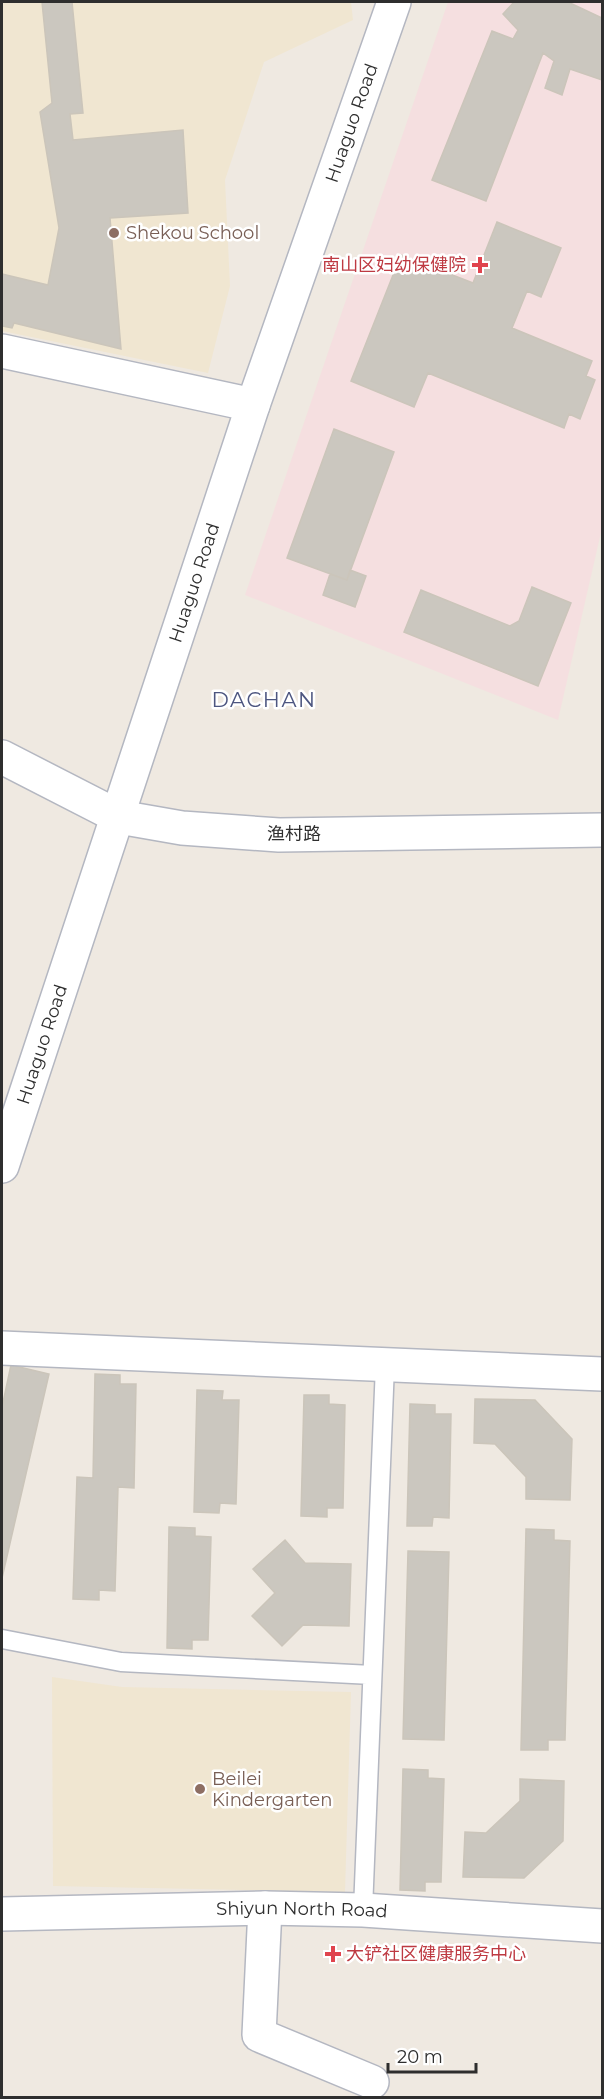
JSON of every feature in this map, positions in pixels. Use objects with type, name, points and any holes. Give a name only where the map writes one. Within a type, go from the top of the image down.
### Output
[{"type":"street","name":"Huaguo Road","points":[[2,1166],[253,405],[394,2]]},
{"type":"street","points":[[2,351],[253,405]]},
{"type":"street","name":"渔村路","points":[[2,757],[119,816],[182,828],[279,835],[603,830]]},
{"type":"street","points":[[2,1348],[603,1374]]},
{"type":"street","points":[[265,1908],[259,2035],[372,2082]]},
{"type":"street","name":"Shiyun North Road","points":[[2,1914],[265,1908],[363,1910],[603,1926]]},
{"type":"lane","points":[[363,1910],[385,1365]]},
{"type":"lane","points":[[2,1639],[121,1662],[372,1675]]},
{"type":"shaded area","name":"Shekou School","points":[[2,2],[351,2],[353,20],[264,62],[225,180],[230,286],[208,373],[2,331]]},
{"type":"shaded area","name":"南山区妇幼保健院","points":[[448,2],[602,2],[602,528],[558,720],[245,595]]},
{"type":"shaded area","name":"Beilei Kindergarten","points":[[52,1677],[122,1687],[351,1692],[345,1892],[53,1886]]},
{"type":"building","points":[[42,2],[72,2],[83,113],[70,114],[73,140],[183,130],[188,213],[110,218],[121,349],[14,323],[12,328],[2,326],[2,274],[48,285],[59,228],[40,112],[52,103]]},
{"type":"building","points":[[514,2],[568,2],[602,18],[602,80],[570,69],[562,95],[545,88],[554,61],[543,53],[486,201],[432,180],[492,31],[513,39],[518,30],[503,14]]},
{"type":"building","points":[[497,222],[561,248],[541,297],[527,291],[512,328],[592,361],[586,376],[595,380],[580,419],[569,414],[564,428],[428,373],[414,407],[351,381],[401,255],[473,283]]},
{"type":"building","points":[[334,429],[394,452],[347,580],[287,558]]},
{"type":"building","points":[[350,570],[366,576],[355,607],[323,595],[330,574],[347,580]]},
{"type":"building","points":[[532,587],[571,603],[538,686],[404,632],[421,590],[510,626],[519,621]]},
{"type":"building","points":[[11,1365],[49,1374],[2,1578],[2,1407]]},
{"type":"building","points":[[95,1374],[120,1375],[120,1384],[136,1384],[134,1488],[118,1487],[115,1591],[99,1590],[99,1600],[73,1599],[77,1477],[93,1478]]},
{"type":"building","points":[[197,1390],[223,1391],[222,1400],[239,1400],[236,1504],[220,1503],[219,1513],[194,1512]]},
{"type":"building","points":[[304,1395],[329,1395],[329,1404],[345,1405],[343,1508],[327,1508],[327,1517],[301,1516]]},
{"type":"building","points":[[475,1399],[535,1400],[572,1439],[570,1500],[526,1499],[526,1477],[495,1444],[474,1443]]},
{"type":"building","points":[[410,1404],[435,1405],[435,1414],[451,1414],[449,1518],[433,1517],[432,1526],[407,1526]]},
{"type":"building","points":[[169,1527],[195,1528],[195,1536],[211,1537],[208,1640],[192,1640],[192,1649],[167,1648]]},
{"type":"building","points":[[526,1529],[554,1530],[554,1540],[570,1541],[565,1740],[548,1740],[548,1750],[521,1750]]},
{"type":"building","points":[[285,1540],[305,1563],[351,1564],[349,1626],[303,1625],[282,1646],[252,1616],[275,1593],[253,1569]]},
{"type":"building","points":[[408,1551],[449,1552],[444,1740],[403,1739]]},
{"type":"building","points":[[403,1769],[428,1770],[428,1778],[444,1779],[441,1882],[425,1882],[425,1891],[400,1890]]},
{"type":"building","points":[[520,1779],[564,1781],[563,1841],[524,1878],[463,1877],[465,1832],[486,1833],[520,1801]]},
{"type":"place","name":"Shekou School","points":[[114,233]]},
{"type":"place","name":"南山区妇幼保健院","points":[[480,265]]},
{"type":"place","name":"Beilei Kindergarten","points":[[200,1789]]},
{"type":"place","name":"大铲社区健康服务中心","points":[[333,1954]]},
{"type":"district","name":"DACHAN","points":[[264,699]]}]
